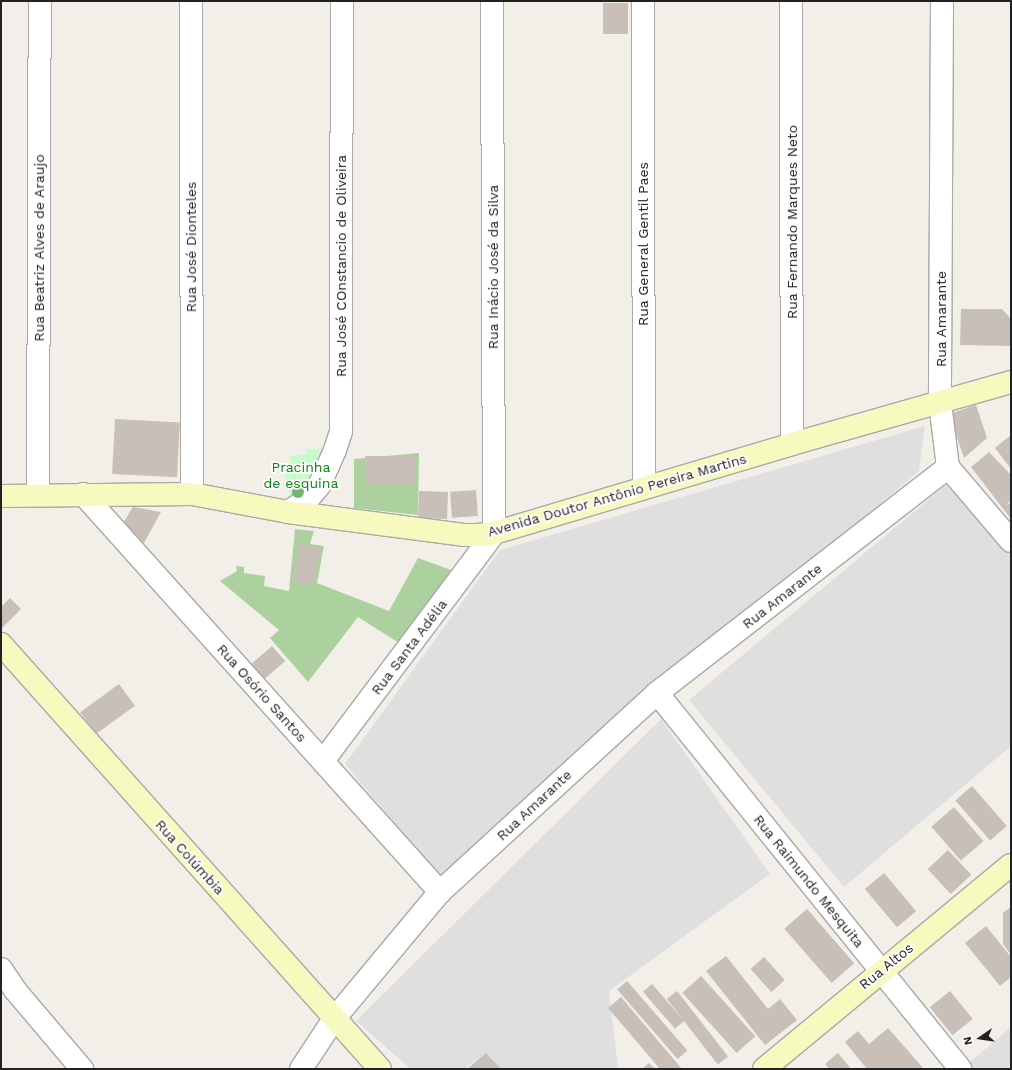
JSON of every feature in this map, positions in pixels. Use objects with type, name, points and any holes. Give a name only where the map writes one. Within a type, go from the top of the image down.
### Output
[{"type":"street","name":"Rua Beatriz Alves de Araujo","points":[[38,495],[40,1]]},
{"type":"street","name":"Rua José Dionteles","points":[[191,1],[192,494]]},
{"type":"street","name":"Rua José COnstancio de Oliveira","points":[[288,512],[308,499],[319,486],[336,450],[341,431],[342,1]]},
{"type":"street","name":"Rua Inácio José da Silva","points":[[492,1],[494,533]]},
{"type":"street","name":"Rua General Gentil Paes","points":[[643,1],[644,487]]},
{"type":"street","name":"Rua Fernando Marques Neto","points":[[792,1],[792,444]]},
{"type":"street","name":"Rua Amarante","points":[[301,1069],[334,1019],[440,892],[657,693],[948,467],[940,403],[942,1]]},
{"type":"street","name":"Avenida Doutor Antônio Pereira Martins","points":[[1,496],[192,494],[288,512],[464,535],[494,533],[644,487],[1011,382]]},
{"type":"street","points":[[948,467],[1011,541]]},
{"type":"street","name":"Rua Osório Santos","points":[[83,494],[440,892]]},
{"type":"street","name":"Rua Santa Adélia","points":[[323,761],[494,533]]},
{"type":"street","name":"Rua Colúmbia","points":[[1,644],[380,1069]]},
{"type":"street","name":"Rua Raimundo Mesquita","points":[[657,693],[960,1069]]},
{"type":"street","name":"Rua Altos","points":[[764,1069],[881,970],[1011,865]]},
{"type":"street","points":[[1,969],[15,990],[82,1069]]},
{"type":"shaded area","points":[[925,426],[919,471],[440,877],[345,764],[500,550]]},
{"type":"shaded area","points":[[952,480],[1011,551],[1011,746],[844,887],[689,700]]},
{"type":"shaded area","points":[[661,719],[770,874],[609,991],[618,1069],[500,1069],[486,1053],[464,1069],[411,1069],[356,1021]]},
{"type":"shaded area","points":[[1011,1027],[1011,1069],[962,1069]]},
{"type":"green space","name":"Pracinha de esquina","points":[[329,448],[313,484],[290,499],[284,465],[290,464],[290,456],[307,454],[306,449]]},
{"type":"green space","points":[[419,453],[418,515],[354,508],[354,459]]},
{"type":"green space","points":[[295,529],[314,531],[310,544],[324,546],[317,583],[389,611],[418,558],[451,570],[399,643],[358,617],[308,682],[270,638],[279,630],[220,581],[237,571],[236,566],[244,567],[244,573],[265,576],[264,586],[289,591]]},
{"type":"building","points":[[603,3],[628,3],[628,34],[603,34]]},
{"type":"building","points":[[961,309],[1002,309],[1011,319],[1011,346],[960,345]]},
{"type":"building","points":[[976,405],[987,438],[964,458],[949,414]]},
{"type":"building","points":[[115,419],[180,422],[177,477],[112,474]]},
{"type":"building","points":[[1011,435],[1011,469],[995,448]]},
{"type":"building","points":[[989,452],[1011,475],[1011,500],[1005,506],[1011,502],[1011,519],[971,467]]},
{"type":"building","points":[[365,456],[415,456],[415,484],[365,484]]},
{"type":"building","points":[[476,490],[478,516],[452,518],[450,492]]},
{"type":"building","points":[[419,491],[448,492],[447,519],[418,518]]},
{"type":"building","points":[[133,507],[161,512],[144,543],[123,523]]},
{"type":"building","points":[[300,543],[321,548],[313,585],[291,580]]},
{"type":"building","points":[[10,598],[21,609],[1,629],[1,607]]},
{"type":"building","points":[[272,646],[285,661],[265,679],[252,664]]},
{"type":"building","points":[[119,684],[135,706],[96,734],[80,712]]},
{"type":"building","points":[[972,786],[1007,826],[990,840],[955,800]]},
{"type":"building","points":[[954,807],[984,841],[961,861],[931,827]]},
{"type":"building","points":[[948,850],[971,875],[951,894],[928,869]]},
{"type":"building","points":[[884,873],[916,911],[897,927],[865,889]]},
{"type":"building","points":[[1011,907],[1011,955],[1003,944],[1003,913]]},
{"type":"building","points":[[807,909],[854,963],[832,983],[784,929]]},
{"type":"building","points":[[986,926],[1011,957],[1011,977],[1000,986],[965,943]]},
{"type":"building","points":[[726,956],[768,1009],[780,999],[797,1020],[765,1045],[706,971]]},
{"type":"building","points":[[764,957],[785,980],[771,992],[751,969]]},
{"type":"building","points":[[701,976],[755,1036],[737,1053],[682,993]]},
{"type":"building","points":[[627,981],[687,1050],[678,1059],[617,990]]},
{"type":"building","points":[[652,984],[684,1021],[675,1029],[643,992]]},
{"type":"building","points":[[677,991],[728,1056],[718,1064],[667,999]]},
{"type":"building","points":[[950,991],[973,1019],[952,1035],[930,1007]]},
{"type":"building","points":[[621,997],[682,1069],[660,1069],[608,1008]]},
{"type":"building","points":[[888,1028],[924,1069],[867,1069],[845,1042],[858,1031],[869,1044]]},
{"type":"building","points":[[486,1053],[501,1069],[467,1069]]},
{"type":"building","points":[[838,1053],[851,1069],[829,1069],[825,1064]]},
{"type":"building","points":[[649,1063],[655,1069],[642,1069]]}]
